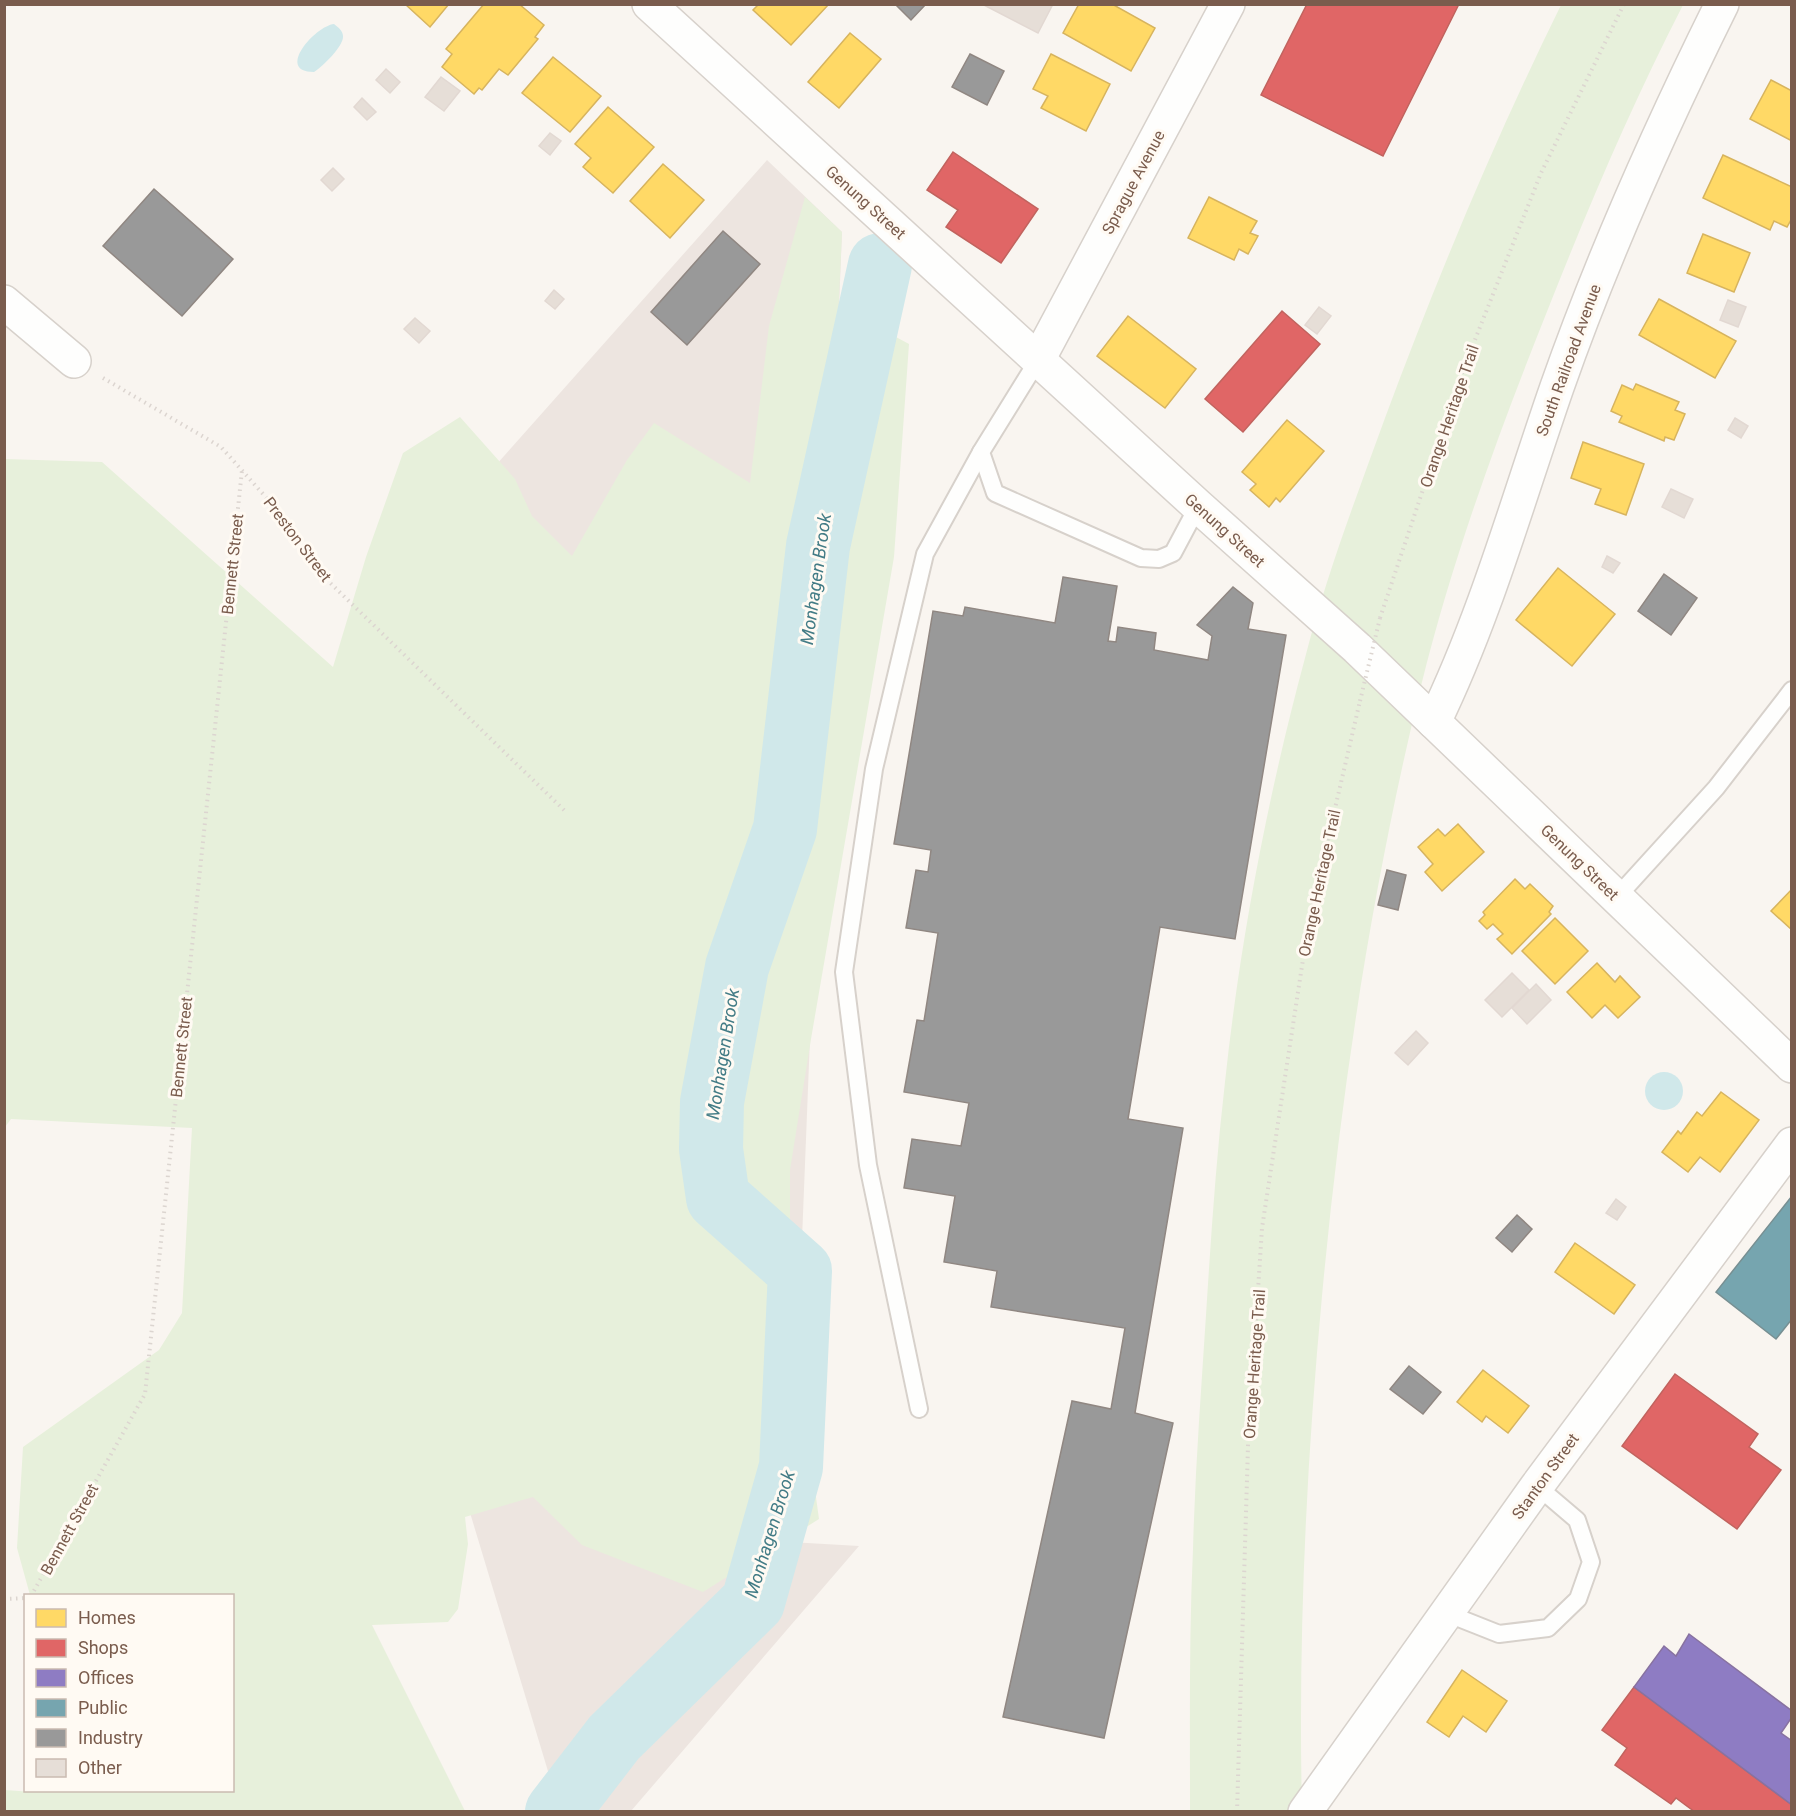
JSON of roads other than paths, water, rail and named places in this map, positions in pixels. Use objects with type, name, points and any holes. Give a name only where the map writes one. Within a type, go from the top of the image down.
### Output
[{"type":"street","name":"Genung Street","points":[[649,4],[1198,506],[1357,648],[1791,1066]]},
{"type":"street","name":"Sprague Avenue","points":[[1038,360],[1228,4]]},
{"type":"street","name":"South Railroad Avenue","points":[[1434,722],[1458,672],[1593,290],[1675,100],[1722,4]]},
{"type":"street","points":[[4,302],[74,361]]},
{"type":"street","name":"Stanton Street","points":[[1305,1812],[1537,1486],[1791,1144]]},
{"type":"lane","points":[[919,1409],[868,1165],[844,972],[874,769],[925,554],[981,452],[1038,360]]},
{"type":"lane","points":[[981,452],[995,494],[1141,558],[1159,559],[1173,553],[1198,506]]},
{"type":"lane","points":[[1616,898],[1716,788],[1791,690]]},
{"type":"lane","points":[[1446,1613],[1499,1634],[1548,1628],[1578,1599],[1591,1562],[1577,1520],[1537,1486]]},
{"type":"water","points":[[334,24],[343,34],[340,45],[314,72],[303,70],[298,65],[298,57],[302,49],[317,32]]},
{"type":"water","points":[[1664,1072],[1678,1077],[1683,1091],[1678,1105],[1664,1110],[1650,1105],[1645,1091],[1650,1077]]},
{"type":"waterway","name":"Monhagen Brook","points":[[557,1812],[614,1738],[753,1602],[791,1467],[800,1271],[718,1198],[711,1149],[712,1102],[737,967],[785,829],[818,546],[880,265]]}]
